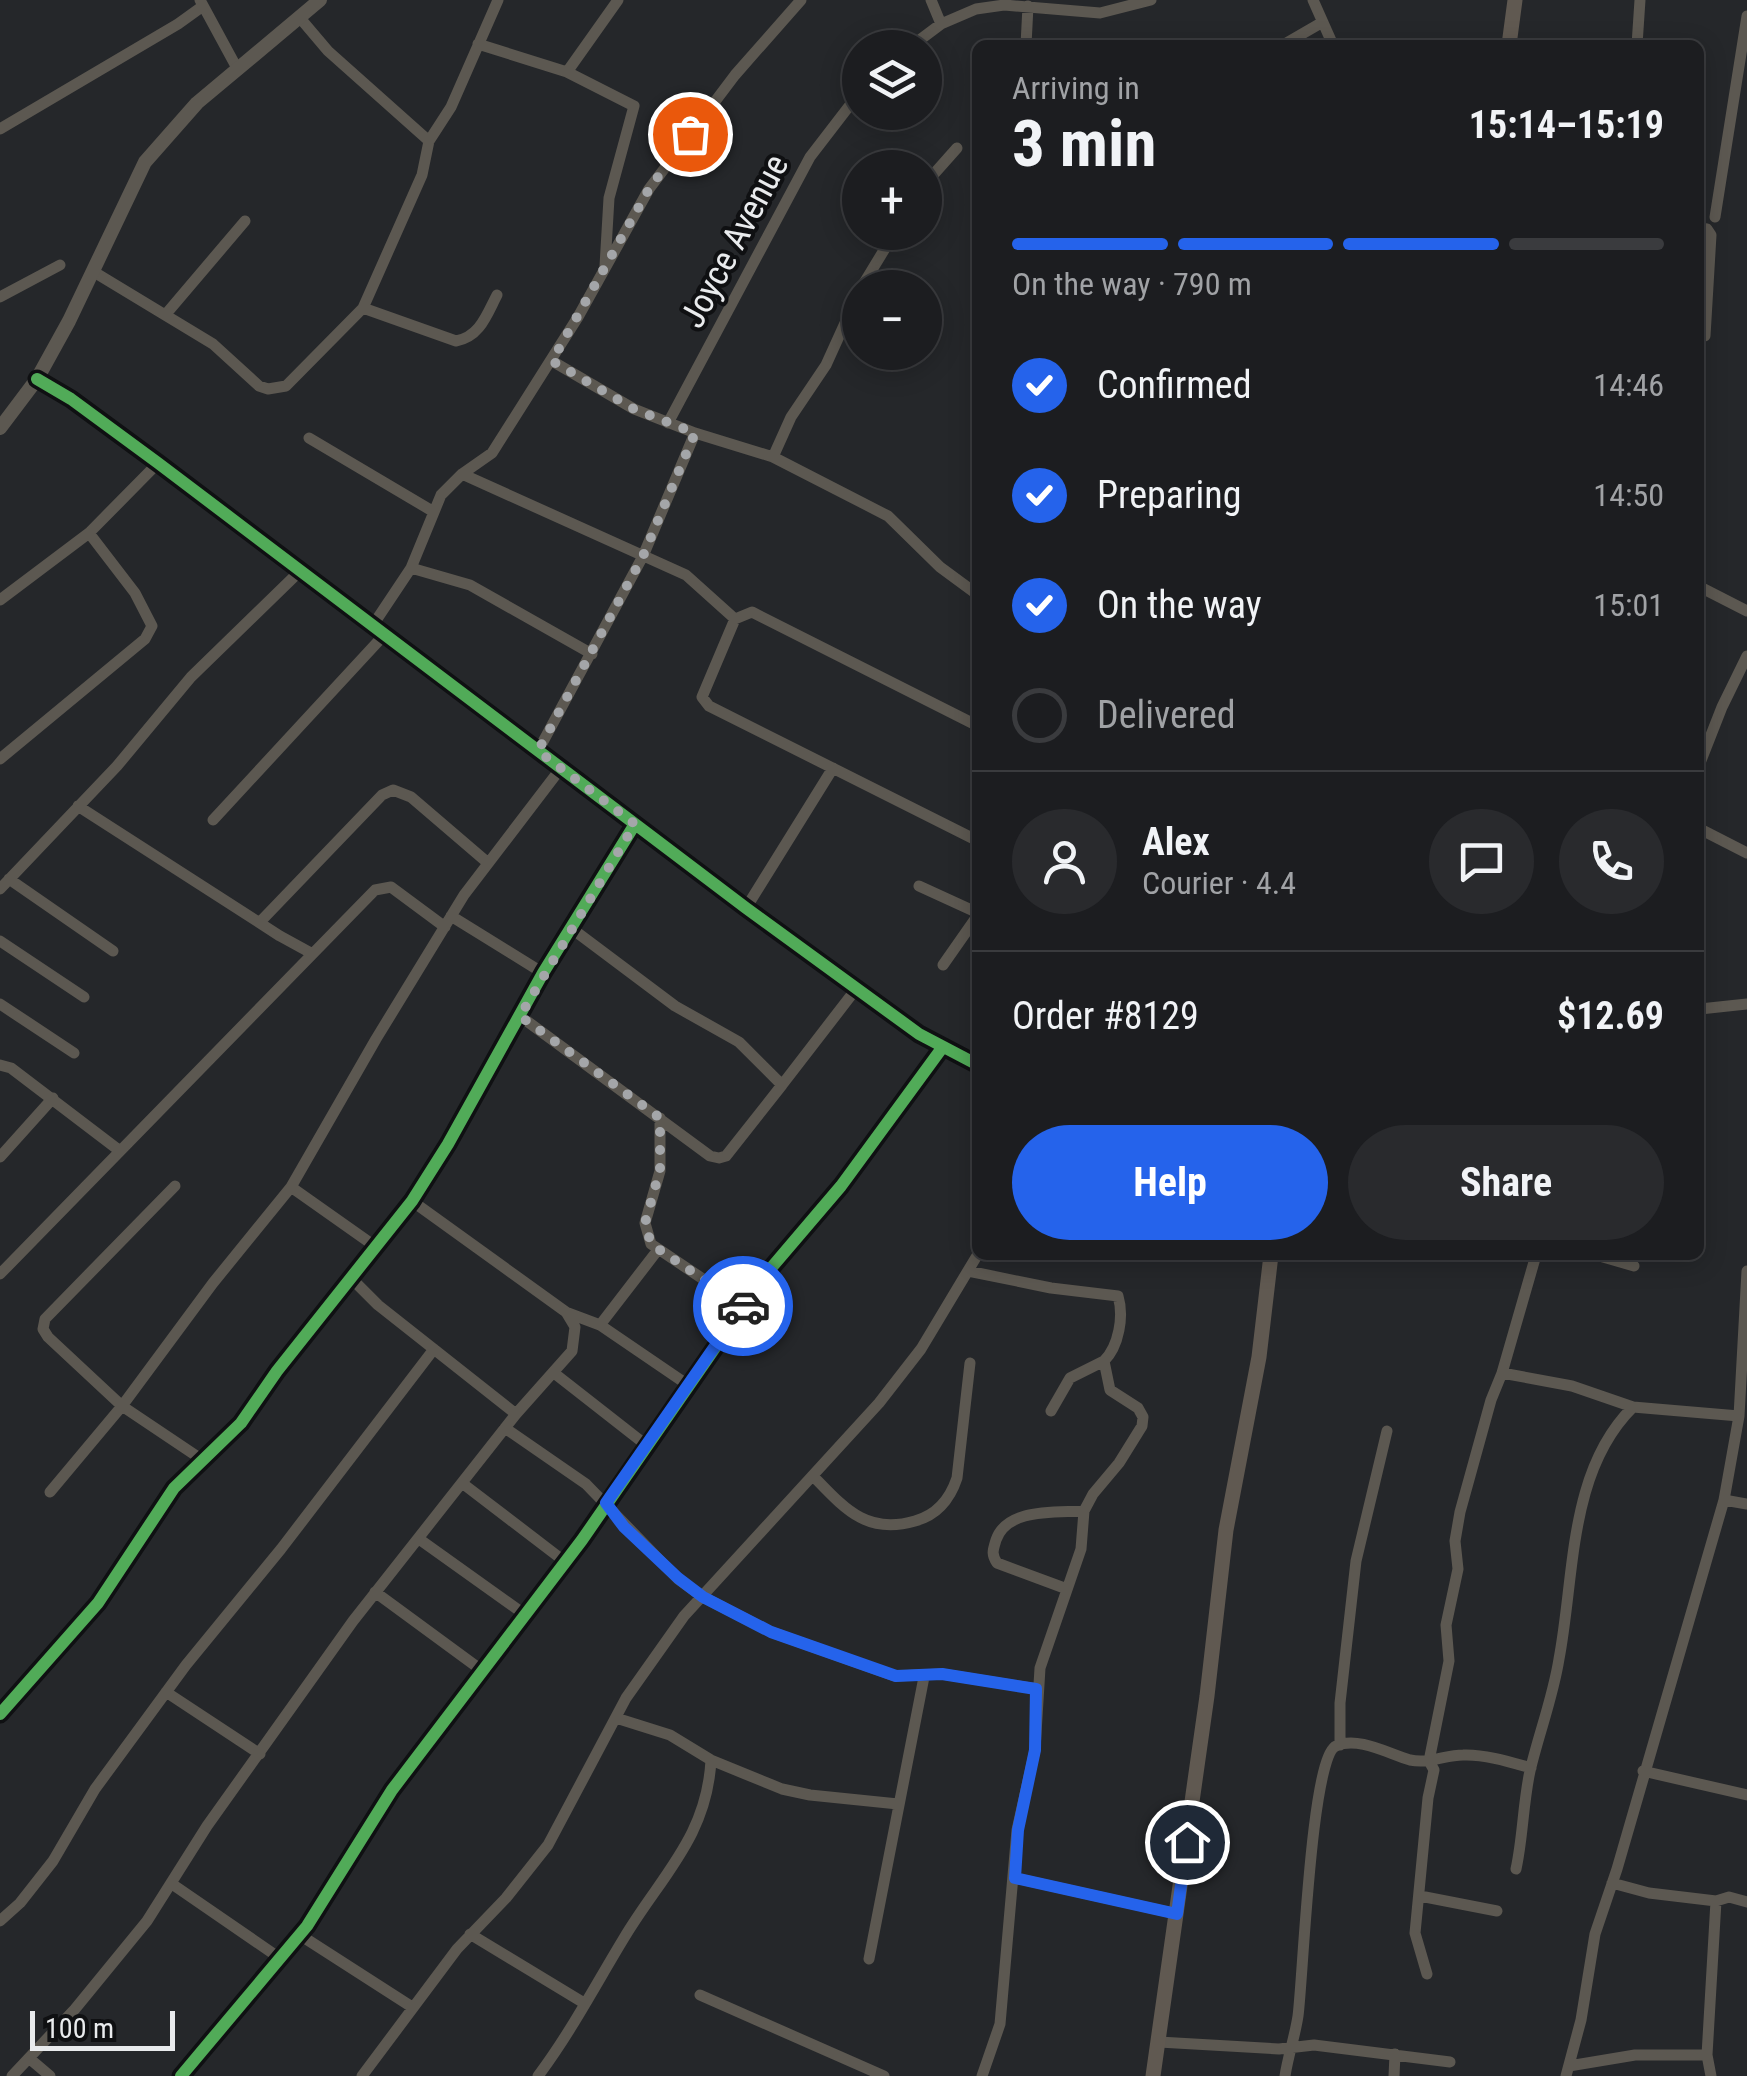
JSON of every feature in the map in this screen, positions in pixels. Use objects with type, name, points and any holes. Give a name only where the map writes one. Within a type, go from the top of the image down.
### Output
[{"type":"main road","points":[[1510,40],[1516,0]]},
{"type":"main road","points":[[1153,2076],[1224,1547],[1259,1357],[1270,1260]]},
{"type":"street","points":[[0,428],[37,379],[94,272],[144,162],[198,103],[320,0]]},
{"type":"street","points":[[94,272],[213,344],[259,386],[286,386],[363,308],[422,175],[430,141],[498,0]]},
{"type":"street","points":[[568,72],[618,0]]},
{"type":"street","points":[[373,624],[410,568],[445,489],[492,452],[552,361],[668,162],[735,75],[801,0]]},
{"type":"street","points":[[930,0],[941,24]]},
{"type":"street","points":[[933,30],[976,8],[1028,6],[1100,14],[1151,0]]},
{"type":"street","points":[[1312,0],[1330,40]]},
{"type":"street","points":[[1637,40],[1640,0]]},
{"type":"street","points":[[0,129],[178,24],[202,3],[238,70]]},
{"type":"street","points":[[1026,40],[1028,6]]},
{"type":"street","points":[[1715,217],[1747,16]]},
{"type":"street","points":[[300,18],[328,52],[430,141]]},
{"type":"street","points":[[1292,40],[1321,24]]},
{"type":"street","points":[[478,44],[568,72],[630,102],[636,110],[614,170],[604,266]]},
{"type":"street","name":"Joyce Avenue","points":[[668,423],[810,156],[842,115]]},
{"type":"street","points":[[942,165],[957,148]]},
{"type":"street","points":[[166,314],[245,222]]},
{"type":"street","points":[[1704,229],[1711,234],[1704,336]]},
{"type":"street","points":[[0,297],[60,266]]},
{"type":"street","points":[[363,308],[456,341],[467,339],[479,328],[497,295]]},
{"type":"street","points":[[773,458],[791,417],[826,365],[842,329]]},
{"type":"street","points":[[552,361],[634,409],[773,458],[888,516],[940,567],[972,591]]},
{"type":"street","points":[[37,379],[71,399],[301,570],[856,989],[942,1048],[972,1062]]},
{"type":"street","points":[[538,751],[643,556],[695,433]]},
{"type":"street","points":[[309,438],[434,512]]},
{"type":"street","points":[[0,600],[90,534],[158,464]]},
{"type":"street","points":[[462,474],[696,582],[735,619]]},
{"type":"street","points":[[0,758],[144,638],[152,626],[135,593],[90,534]]},
{"type":"street","points":[[410,568],[470,586],[592,654]]},
{"type":"street","points":[[113,951],[4,884],[117,766],[191,677],[301,570]]},
{"type":"street","points":[[1704,588],[1747,611]]},
{"type":"street","points":[[972,723],[757,613],[746,612],[735,619],[703,691],[704,702],[972,838]]},
{"type":"street","points":[[213,820],[385,634]]},
{"type":"street","points":[[1704,753],[1747,656]]},
{"type":"street","points":[[50,1492],[122,1406],[212,1283],[291,1187],[448,922],[561,768]]},
{"type":"street","points":[[746,908],[832,768]]},
{"type":"street","points":[[260,922],[370,806],[393,790],[411,797],[488,863]]},
{"type":"street","points":[[78,806],[312,953]]},
{"type":"street","points":[[0,1714],[98,1603],[174,1488],[241,1424],[276,1371],[412,1201],[543,973],[635,824]]},
{"type":"street","points":[[1704,831],[1747,854]]},
{"type":"street","points":[[919,886],[972,911]]},
{"type":"street","points":[[0,1274],[381,887],[396,890],[543,973]]},
{"type":"street","points":[[943,965],[972,923]]},
{"type":"street","points":[[571,928],[675,1006],[738,1042],[782,1086]]},
{"type":"street","points":[[0,941],[84,996]]},
{"type":"street","points":[[520,1016],[718,1158],[726,1156],[856,989]]},
{"type":"street","points":[[0,1004],[74,1053]]},
{"type":"street","points":[[1704,1008],[1747,1004]]},
{"type":"street","points":[[181,2076],[300,1936],[392,1790],[586,1536],[766,1274],[841,1186],[942,1048]]},
{"type":"street","points":[[0,1065],[11,1068],[53,1098],[120,1151]]},
{"type":"street","points":[[0,1157],[53,1098]]},
{"type":"street","points":[[660,1118],[660,1170],[645,1223],[651,1244],[743,1306]]},
{"type":"street","points":[[174,1186],[46,1320],[43,1329],[122,1406],[204,1462]]},
{"type":"street","points":[[291,1187],[376,1248]]},
{"type":"street","points":[[412,1201],[566,1312],[600,1326],[688,1385]]},
{"type":"street","points":[[600,1326],[658,1251]]},
{"type":"street","points":[[362,2076],[470,1934],[506,1898],[548,1845],[655,1654],[904,1371],[974,1260]]},
{"type":"street","points":[[1428,1974],[1415,1933],[1433,1776],[1428,1761],[1448,1661],[1446,1625],[1458,1569],[1460,1512],[1535,1260]]},
{"type":"street","points":[[1613,1260],[1634,1266]]},
{"type":"street","points":[[968,1271],[1118,1296],[1115,1347],[1104,1361],[1070,1378],[1050,1411]]},
{"type":"street","points":[[1707,2055],[1635,2055],[1567,2071],[1581,2020],[1590,1953],[1724,1500],[1739,1416],[1747,1271]]},
{"type":"street","points":[[352,1280],[516,1414]]},
{"type":"street","points":[[12,2076],[114,1963],[375,1592],[554,1372],[575,1343],[575,1327],[566,1312]]},
{"type":"street","points":[[0,1921],[20,1904],[53,1861],[95,1788],[166,1692],[434,1350]]},
{"type":"street","points":[[982,2076],[1000,2024],[1018,1830],[1035,1750],[1036,1689],[1081,1549],[1084,1510],[1092,1494],[1120,1463],[1143,1420],[1138,1408],[1110,1390],[1104,1361]]},
{"type":"street","points":[[814,1477],[849,1511],[878,1526],[891,1527],[925,1518],[952,1494],[958,1478],[970,1363]]},
{"type":"street","points":[[554,1372],[646,1444]]},
{"type":"street","points":[[1502,1373],[1572,1386],[1633,1407],[1739,1416]]},
{"type":"street","points":[[1516,1870],[1530,1768],[1546,1721],[1560,1658],[1570,1568],[1590,1476],[1610,1430],[1633,1407]]},
{"type":"street","points":[[505,1428],[586,1484],[654,1557],[703,1597],[771,1632],[896,1676],[970,1676],[1036,1689]]},
{"type":"street","points":[[1340,1745],[1340,1703],[1356,1562],[1388,1432]]},
{"type":"street","points":[[462,1483],[564,1561]]},
{"type":"street","points":[[1724,1500],[1747,1504]]},
{"type":"street","points":[[1067,1588],[997,1563],[992,1550],[1001,1526],[1011,1519],[1084,1510]]},
{"type":"street","points":[[419,1539],[524,1614]]},
{"type":"street","points":[[375,1592],[484,1672]]},
{"type":"street","points":[[869,1960],[924,1677]]},
{"type":"street","points":[[166,1692],[260,1754]]},
{"type":"street","points":[[616,1718],[670,1735],[711,1760],[782,1789],[898,1804]]},
{"type":"street","points":[[1285,2076],[1298,2018],[1306,1897],[1321,1778],[1328,1753],[1340,1745],[1363,1746],[1406,1759],[1428,1761],[1472,1755],[1530,1768]]},
{"type":"street","points":[[538,2076],[574,2027],[584,2003],[652,1895],[679,1861],[706,1802],[711,1760]]},
{"type":"street","points":[[1643,1770],[1747,1795]]},
{"type":"street","points":[[1015,1878],[1177,1914]]},
{"type":"street","points":[[1612,1883],[1648,1893],[1747,1902]]},
{"type":"street","points":[[172,1884],[281,1959]]},
{"type":"street","points":[[1420,1896],[1497,1912]]},
{"type":"street","points":[[1711,2076],[1707,2055],[1716,1902]]},
{"type":"street","points":[[470,1934],[584,2003]]},
{"type":"street","points":[[300,1936],[412,2007]]},
{"type":"street","points":[[700,1995],[884,2076]]},
{"type":"street","points":[[1158,2042],[1279,2049],[1290,2045],[1331,2046],[1450,2062]]},
{"type":"street","points":[[1394,2076],[1396,2054]]},
{"type":"street","points":[[30,2059],[50,2076]]},
{"type":"cycle path","points":[[37,379],[158,463],[746,908],[919,1034],[972,1062]]},
{"type":"cycle path","points":[[0,1714],[98,1603],[174,1488],[241,1423],[277,1371],[412,1201],[543,973],[635,824]]},
{"type":"cycle path","points":[[181,2076],[307,1926],[392,1790],[582,1540],[766,1274],[841,1186],[942,1048]]},
{"type":"way so far","points":[[690,134],[649,189],[552,361],[634,409],[695,433],[643,556],[538,751],[635,824],[520,1016],[660,1118],[660,1170],[645,1223],[651,1244],[743,1306]]},
{"type":"route","points":[[743,1306],[606,1503],[624,1527],[668,1570],[703,1597],[771,1632],[831,1656],[896,1676],[970,1676],[1036,1689],[1035,1750],[1018,1830],[1015,1878],[1177,1914],[1187,1842]]}]
